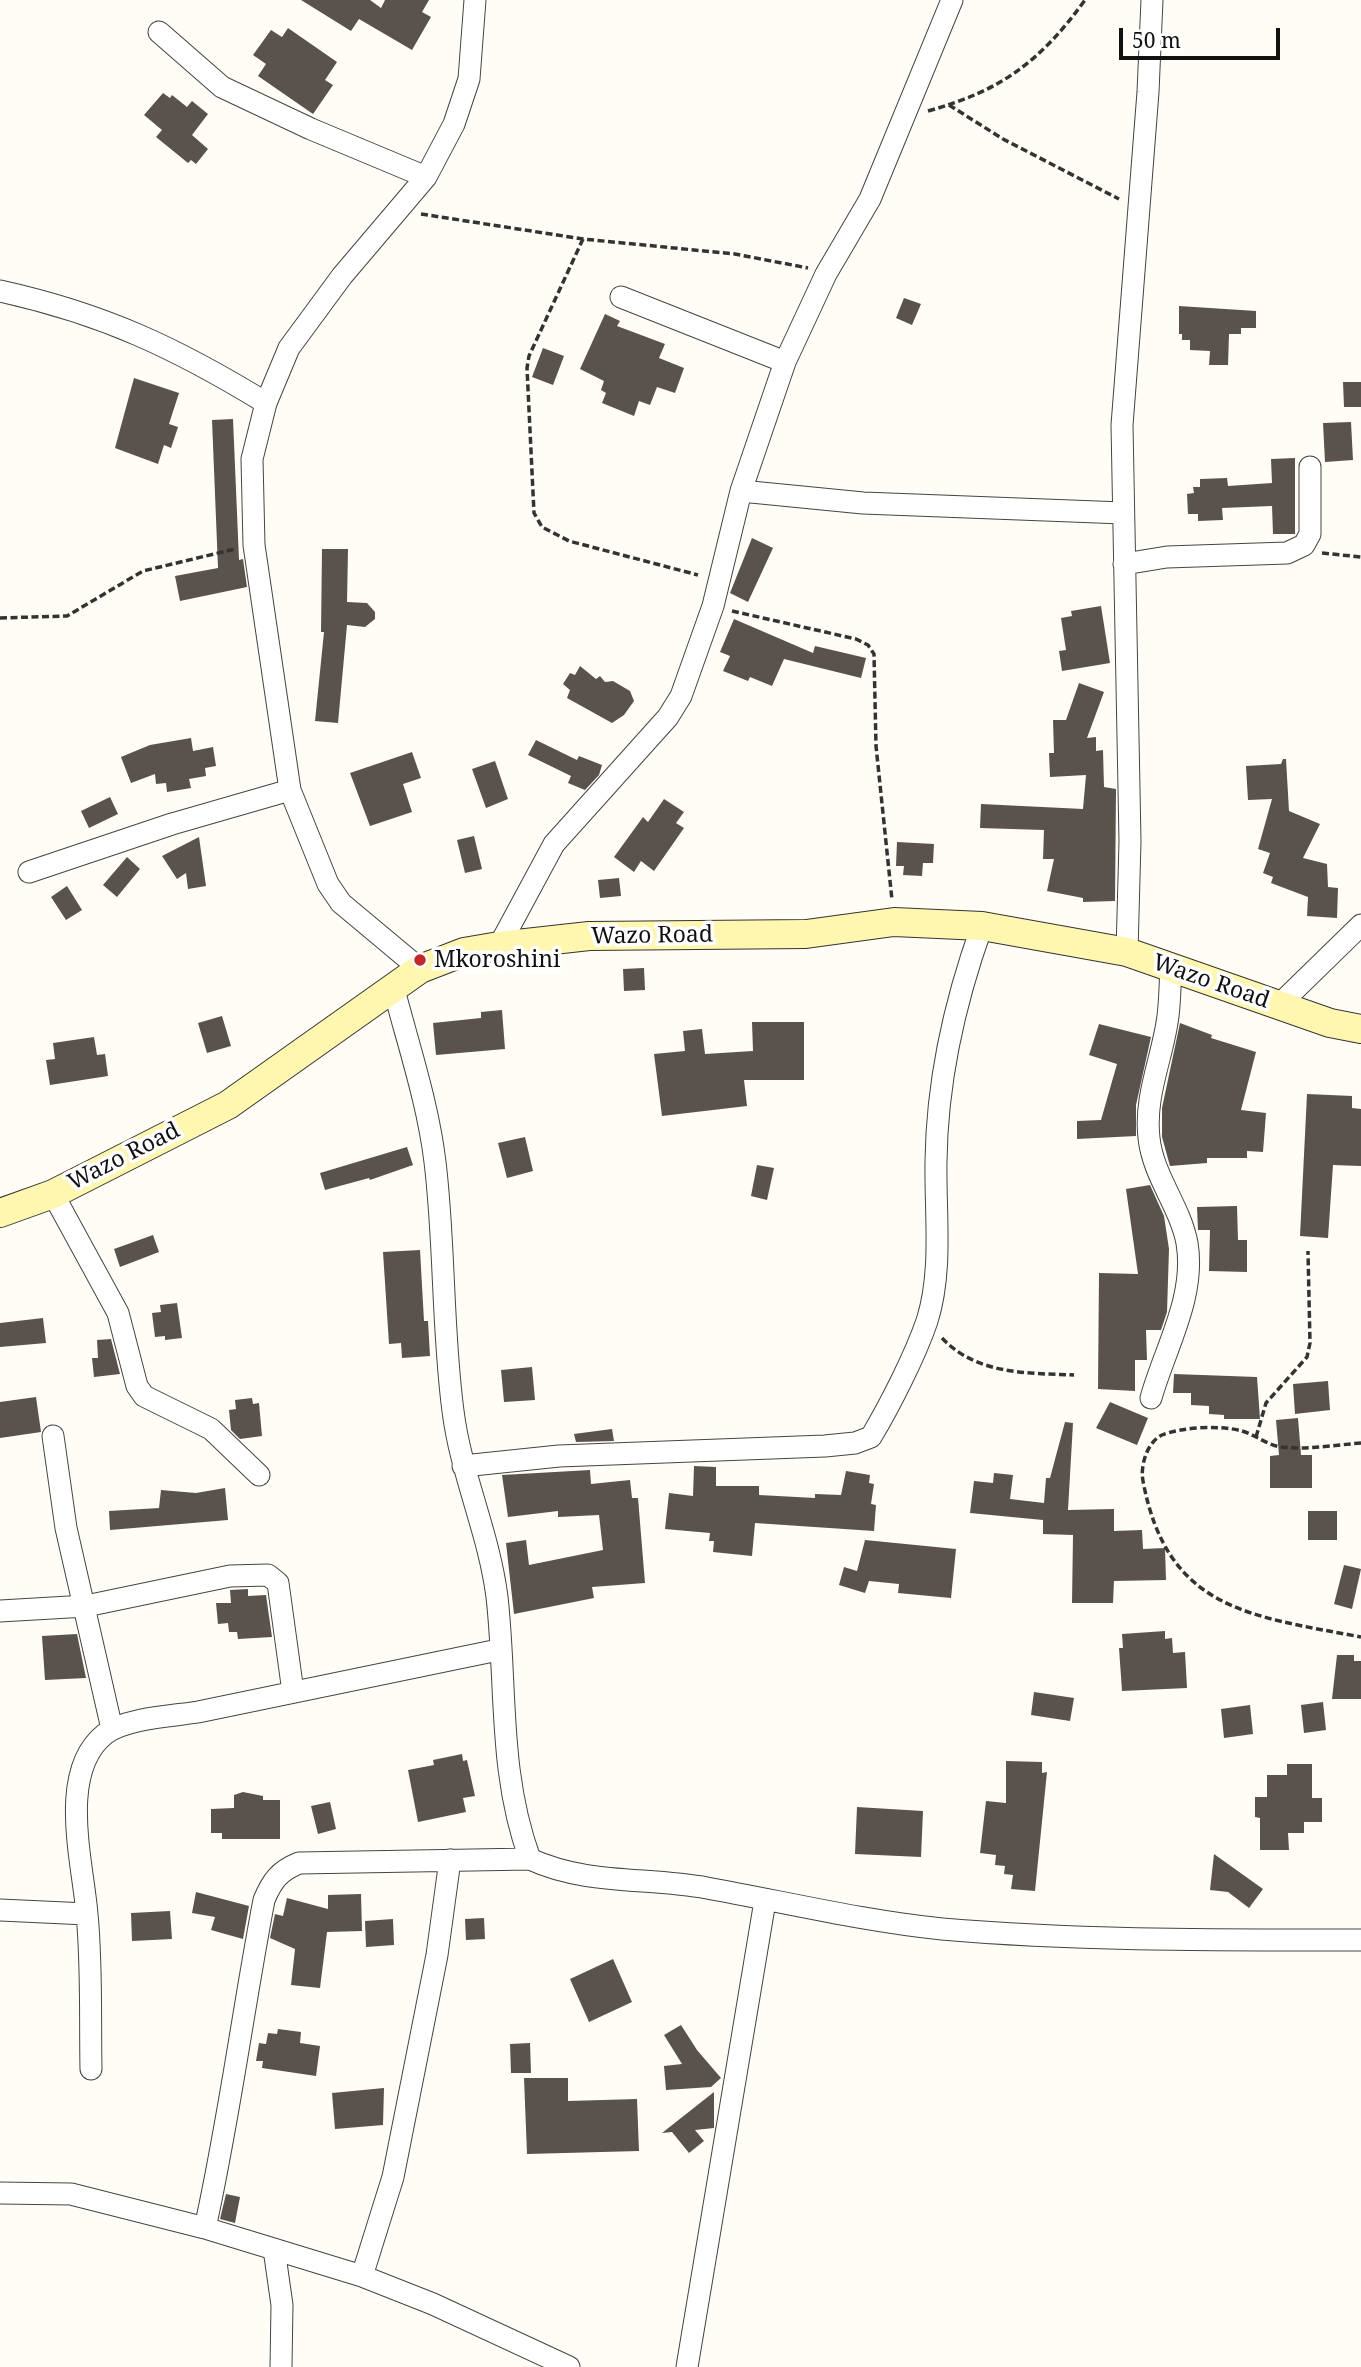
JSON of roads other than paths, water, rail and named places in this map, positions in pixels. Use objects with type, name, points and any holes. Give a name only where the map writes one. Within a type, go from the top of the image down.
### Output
[{"type":"main road","name":"Wazo Road","points":[[0,1213],[53,1194],[228,1105],[420,969],[464,952],[499,946],[589,936],[806,934],[894,922],[982,926],[1127,952],[1330,1023],[1361,1029]]},
{"type":"street","points":[[420,969],[341,903],[328,884],[290,790],[254,545],[252,459],[266,403],[289,348],[342,276],[426,177],[454,124],[469,79],[475,0]]},
{"type":"street","points":[[499,946],[554,844],[668,717],[681,696],[713,606],[741,491],[785,362],[826,274],[870,199],[952,0]]},
{"type":"street","points":[[1127,952],[1130,841],[1122,425],[1148,92],[1152,0]]},
{"type":"street","points":[[159,32],[222,87],[311,129],[426,177]]},
{"type":"street","points":[[0,291],[55,303],[119,324],[178,352],[266,403]]},
{"type":"street","points":[[621,297],[785,362]]},
{"type":"street","points":[[1124,564],[1167,557],[1287,553],[1299,548],[1310,534],[1310,467]]},
{"type":"street","points":[[741,491],[863,503],[1123,513]]},
{"type":"street","points":[[29,872],[172,824],[290,790]]},
{"type":"street","points":[[1279,1005],[1361,925]]},
{"type":"street","points":[[463,1466],[559,1456],[761,1449],[864,1441],[871,1437],[927,1321],[933,1285],[936,1160],[946,1062],[961,985],[982,926]]},
{"type":"street","points":[[1151,1398],[1183,1305],[1187,1273],[1187,1243],[1156,1172],[1149,1138],[1151,1089],[1168,1017],[1171,968]]},
{"type":"street","points":[[393,986],[435,1158],[453,1411],[463,1466],[486,1536],[497,1597],[503,1735],[518,1827],[530,1859]]},
{"type":"street","points":[[53,1194],[118,1313],[137,1386],[144,1396],[211,1429],[259,1475]]},
{"type":"street","points":[[53,1436],[66,1528],[112,1729]]},
{"type":"street","points":[[0,1611],[86,1606],[230,1576],[255,1574],[273,1577],[278,1583],[293,1692]]},
{"type":"street","points":[[91,2069],[88,1914],[76,1835],[79,1793],[90,1750],[112,1729],[148,1719],[498,1650]]},
{"type":"street","points":[[205,2228],[228,2123],[240,2024],[264,1900],[272,1882],[283,1869],[299,1863],[530,1859],[550,1868],[591,1877],[705,1887],[765,1901],[953,1929],[1242,1940],[1361,1940]]},
{"type":"street","points":[[362,2276],[393,2177],[437,1955],[450,1860]]},
{"type":"street","points":[[687,2367],[765,1901]]},
{"type":"street","points":[[0,1910],[88,1914]]},
{"type":"street","points":[[0,2193],[71,2194],[205,2228],[274,2249],[362,2276],[433,2304],[569,2367]]},
{"type":"street","points":[[274,2249],[282,2305],[281,2367]]},
{"type":"place","name":"Mkoroshini","points":[[420,960]]}]
